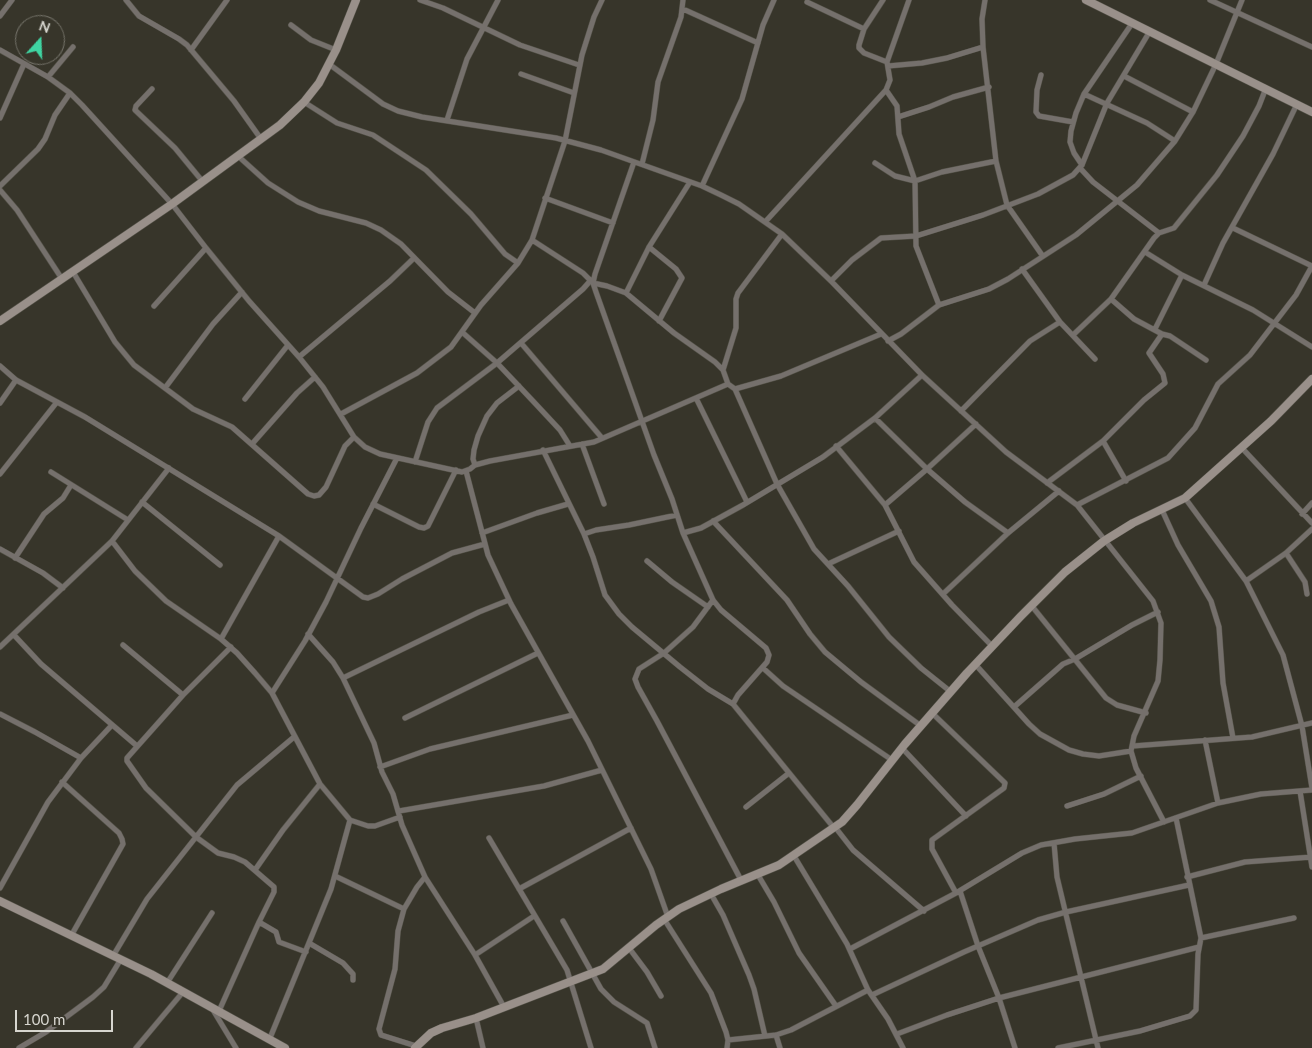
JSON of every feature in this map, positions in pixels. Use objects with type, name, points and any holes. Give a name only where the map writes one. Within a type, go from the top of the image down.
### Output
[{"type":"street","points":[[0,16],[12,0]]},
{"type":"street","points":[[126,0],[139,16],[179,39],[191,50],[234,102],[261,139]]},
{"type":"street","points":[[191,50],[227,0]]},
{"type":"street","points":[[0,321],[172,204],[280,125],[304,102],[319,83],[336,50],[356,0]]},
{"type":"street","points":[[420,0],[443,8],[520,45],[579,65]]},
{"type":"street","points":[[446,120],[467,59],[498,0]]},
{"type":"street","points":[[341,414],[417,373],[451,348],[475,313],[518,263],[532,240],[565,141],[579,65],[594,17],[602,0]]},
{"type":"street","points":[[642,164],[653,120],[658,82],[683,9],[683,0]]},
{"type":"street","points":[[702,186],[742,100],[763,25],[774,0]]},
{"type":"street","points":[[883,0],[864,29],[859,45],[859,48],[864,53],[888,64],[922,63],[984,47]]},
{"type":"street","points":[[766,221],[886,90],[890,80],[888,64],[901,19],[909,0]]},
{"type":"street","points":[[985,0],[982,19],[996,161],[1007,204],[1042,255]]},
{"type":"street","points":[[1086,0],[1312,112]]},
{"type":"street","points":[[1210,0],[1312,47]]},
{"type":"street","points":[[888,341],[901,334],[939,305],[988,289],[1022,269],[1076,235],[1137,185],[1175,141],[1193,112],[1216,64],[1242,0]]},
{"type":"street","points":[[807,2],[864,29]]},
{"type":"street","points":[[683,9],[758,43]]},
{"type":"street","points":[[1133,22],[1084,94],[1073,122],[1070,142],[1081,166],[1093,182],[1159,233]]},
{"type":"street","points":[[291,25],[311,40],[336,50]]},
{"type":"street","points":[[831,281],[852,260],[881,238],[916,236],[983,215],[1007,204],[1038,194],[1073,175],[1081,166],[1107,103],[1150,31]]},
{"type":"street","points":[[48,77],[73,47]]},
{"type":"street","points":[[0,50],[15,59]]},
{"type":"street","points":[[329,64],[383,104],[398,111],[565,141],[642,164],[702,186],[740,204],[782,234],[831,281],[922,375],[961,411],[1006,452],[1077,505],[1153,601],[1161,623],[1158,681],[1146,713],[1134,736],[1132,748],[1136,768],[1164,822]]},
{"type":"street","points":[[0,118],[24,65]]},
{"type":"street","points":[[26,65],[48,77],[70,93],[172,204],[242,292],[315,377],[341,414],[354,437],[365,447],[380,454],[466,471],[475,465],[543,450],[582,444],[602,438],[728,384]]},
{"type":"street","points":[[521,74],[574,93]]},
{"type":"street","points":[[1041,75],[1037,90],[1036,112],[1039,116],[1073,122]]},
{"type":"street","points":[[1124,76],[1193,112]]},
{"type":"street","points":[[898,117],[952,97],[989,87]]},
{"type":"street","points":[[1073,335],[1112,299],[1159,233],[1174,228],[1217,175],[1243,136],[1266,88]]},
{"type":"street","points":[[152,89],[136,106],[135,110],[175,148],[203,182]]},
{"type":"street","points":[[886,90],[898,106],[899,134],[915,181],[916,246],[939,305]]},
{"type":"street","points":[[0,186],[38,149],[45,139],[55,114],[70,93]]},
{"type":"street","points":[[1084,94],[1147,123],[1175,141]]},
{"type":"street","points":[[304,102],[337,123],[373,136],[426,170],[471,214],[505,254],[518,263]]},
{"type":"street","points":[[1204,285],[1223,244],[1297,104]]},
{"type":"street","points":[[238,156],[268,183],[298,202],[366,223],[381,230],[401,244],[448,292],[475,313]]},
{"type":"street","points":[[875,163],[895,176],[915,181],[942,172],[996,161]]},
{"type":"street","points":[[415,462],[428,422],[437,408],[497,363],[592,281],[634,162]]},
{"type":"street","points":[[626,293],[649,247],[690,182]]},
{"type":"street","points":[[0,190],[17,210],[62,278]]},
{"type":"street","points":[[545,198],[613,223]]},
{"type":"street","points":[[1077,505],[1168,458],[1178,449],[1195,428],[1218,384],[1250,355],[1310,274],[1312,266],[1233,228]]},
{"type":"street","points":[[723,370],[736,328],[736,299],[738,293],[782,234]]},
{"type":"street","points":[[532,240],[583,273],[592,281],[626,293],[723,370],[728,384],[736,389],[777,484],[814,549],[889,637],[921,668],[951,692]]},
{"type":"street","points":[[649,247],[676,270],[682,278],[659,321]]},
{"type":"street","points":[[154,306],[206,248]]},
{"type":"street","points":[[1145,252],[1182,275],[1253,310],[1312,347]]},
{"type":"street","points":[[299,357],[390,281],[414,258]]},
{"type":"street","points":[[1022,269],[1060,322],[1095,359]]},
{"type":"street","points":[[73,272],[124,354],[134,365],[193,409],[232,427],[308,494],[319,495],[326,487],[345,446],[354,437]]},
{"type":"street","points":[[1155,329],[1182,275]]},
{"type":"street","points":[[592,281],[677,515],[682,534],[713,600],[721,610],[766,648],[769,655],[763,668],[738,695],[733,704]]},
{"type":"street","points":[[165,388],[213,324],[242,292]]},
{"type":"street","points":[[1112,299],[1134,319],[1177,340],[1206,360]]},
{"type":"street","points":[[961,411],[1030,341],[1060,322]]},
{"type":"street","points":[[462,332],[497,363],[560,430],[570,446]]},
{"type":"street","points":[[736,389],[781,376],[881,334]]},
{"type":"street","points":[[1047,484],[1104,441],[1144,400],[1165,383],[1163,374],[1149,354],[1162,334]]},
{"type":"street","points":[[521,342],[602,438]]},
{"type":"street","points":[[245,399],[288,345]]},
{"type":"street","points":[[0,366],[16,380],[169,468],[279,536],[358,594],[368,598],[452,553],[485,544]]},
{"type":"street","points":[[682,534],[701,528],[823,457],[875,418],[922,375]]},
{"type":"street","points":[[252,444],[297,393],[315,377]]},
{"type":"street","points":[[425,877],[404,909],[398,931],[395,969],[379,1032],[381,1035],[416,1047],[432,1033],[442,1028],[476,1018],[611,964],[666,918],[711,894],[758,875],[794,856],[834,827],[850,813],[902,748],[975,664],[1066,572],[1104,541],[1185,498],[1271,421],[1312,379]]},
{"type":"street","points":[[0,403],[16,380]]},
{"type":"street","points":[[475,465],[473,459],[474,450],[487,416],[497,403],[518,386]]},
{"type":"street","points":[[696,398],[748,502]]},
{"type":"street","points":[[0,474],[57,402]]},
{"type":"street","points":[[875,418],[964,502],[1008,534]]},
{"type":"street","points":[[885,504],[976,424]]},
{"type":"street","points":[[1104,441],[1126,481]]},
{"type":"street","points":[[582,444],[604,504]]},
{"type":"street","points":[[836,446],[885,504],[914,562],[993,647]]},
{"type":"street","points":[[1241,447],[1312,524]]},
{"type":"street","points":[[543,450],[584,534],[605,595],[619,614],[632,627],[708,689],[733,704],[853,850],[924,911]]},
{"type":"street","points":[[272,693],[308,634],[338,578],[397,458]]},
{"type":"street","points":[[1,644],[14,635],[112,541],[169,468]]},
{"type":"street","points":[[373,504],[424,528],[428,526],[456,470]]},
{"type":"street","points":[[466,471],[488,555],[509,600],[602,770],[651,869],[666,918],[711,993],[728,1040],[727,1048]]},
{"type":"street","points":[[51,472],[128,520]]},
{"type":"street","points":[[15,558],[44,514],[63,498],[71,485]]},
{"type":"street","points":[[942,594],[1059,491]]},
{"type":"street","points":[[850,949],[924,911],[1022,853],[1041,845],[1075,839],[1132,833],[1218,803],[1260,794],[1312,789],[1302,726],[1283,655],[1246,581],[1185,498]]},
{"type":"street","points":[[142,502],[220,565]]},
{"type":"street","points":[[1302,514],[1312,502]]},
{"type":"street","points":[[482,533],[568,504]]},
{"type":"street","points":[[1162,510],[1178,544],[1210,601],[1219,627],[1223,683],[1233,738]]},
{"type":"street","points":[[584,534],[596,530],[677,515]]},
{"type":"street","points":[[713,521],[787,600],[825,652],[861,682],[921,726]]},
{"type":"street","points":[[1246,581],[1286,553],[1312,529]]},
{"type":"street","points":[[828,564],[899,531]]},
{"type":"street","points":[[221,639],[279,536]]},
{"type":"street","points":[[112,541],[135,571],[166,601],[231,647],[272,693],[320,784],[350,820],[368,826],[375,826],[399,814],[544,786],[602,770]]},
{"type":"street","points":[[0,550],[43,573],[63,588]]},
{"type":"street","points":[[1286,553],[1305,582],[1307,594]]},
{"type":"street","points":[[647,561],[672,582],[708,607]]},
{"type":"street","points":[[342,678],[478,612],[509,600]]},
{"type":"street","points":[[713,600],[693,627],[664,653],[639,669],[635,679],[742,880]]},
{"type":"street","points":[[1031,606],[1111,702],[1146,713]]},
{"type":"street","points":[[1014,707],[1063,664],[1075,659],[1132,624],[1158,612]]},
{"type":"street","points":[[308,634],[333,662],[342,678],[374,743],[380,767],[393,794],[399,814],[425,877],[475,955],[504,1007]]},
{"type":"street","points":[[14,635],[41,664],[137,746]]},
{"type":"street","points":[[123,645],[183,695]]},
{"type":"street","points":[[219,1011],[275,890],[255,870],[234,856],[218,853],[196,836],[146,788],[127,761],[127,756],[183,695],[231,647]]},
{"type":"street","points":[[405,718],[538,653]]},
{"type":"street","points":[[975,664],[1040,734],[1069,750],[1083,754],[1099,756],[1132,748],[1252,737],[1312,723]]},
{"type":"street","points":[[763,668],[783,686],[892,760]]},
{"type":"street","points":[[932,713],[1005,783],[1004,788],[932,840],[932,848],[958,892],[999,998],[1015,1048]]},
{"type":"street","points":[[0,714],[81,758]]},
{"type":"street","points":[[380,767],[430,749],[573,715]]},
{"type":"street","points":[[0,888],[48,802],[81,758],[112,725]]},
{"type":"street","points":[[19,1048],[46,1032],[104,987],[147,899],[237,785],[294,736]]},
{"type":"street","points":[[1205,740],[1218,803]]},
{"type":"street","points":[[902,748],[966,816]]},
{"type":"street","points":[[746,806],[788,773]]},
{"type":"street","points":[[1066,806],[1104,794],[1140,776]]},
{"type":"street","points":[[62,782],[119,833],[123,844],[71,936]]},
{"type":"street","points":[[255,870],[283,830],[320,784]]},
{"type":"street","points":[[1300,791],[1312,867]]},
{"type":"street","points":[[1058,1048],[1140,1031],[1190,1016],[1196,1010],[1200,938],[1176,818]]},
{"type":"street","points":[[270,1038],[310,943],[335,876],[350,820]]},
{"type":"street","points":[[519,889],[631,828]]},
{"type":"street","points":[[489,838],[567,970],[591,1048]]},
{"type":"street","points":[[1054,843],[1057,877],[1098,1048]]},
{"type":"street","points":[[794,856],[850,949],[868,990],[904,1048]]},
{"type":"street","points":[[1187,876],[1245,862],[1311,857]]},
{"type":"street","points":[[758,875],[774,902],[799,953],[836,1006]]},
{"type":"street","points":[[335,876],[404,909]]},
{"type":"street","points":[[872,995],[1038,920],[1189,885]]},
{"type":"street","points":[[711,894],[723,915],[749,975],[754,989],[764,1036]]},
{"type":"street","points":[[0,901],[167,983],[270,1038],[285,1048]]},
{"type":"street","points":[[167,983],[212,913]]},
{"type":"street","points":[[475,955],[534,916]]},
{"type":"street","points":[[1200,938],[1294,918]]},
{"type":"street","points":[[259,922],[276,932],[279,942],[306,952]]},
{"type":"street","points":[[563,922],[601,989],[610,999],[647,1023],[655,1048]]},
{"type":"street","points":[[310,943],[343,963],[353,974],[353,980]]},
{"type":"street","points":[[897,1034],[947,1014],[999,998],[1199,947]]},
{"type":"street","points":[[629,948],[661,996]]},
{"type":"street","points":[[728,1040],[776,1035],[806,1023],[868,990]]},
{"type":"street","points":[[140,1047],[183,992]]},
{"type":"street","points":[[212,1007],[236,1048]]},
{"type":"street","points":[[476,1018],[483,1048]]},
{"type":"street","points":[[776,1035],[780,1048]]}]
